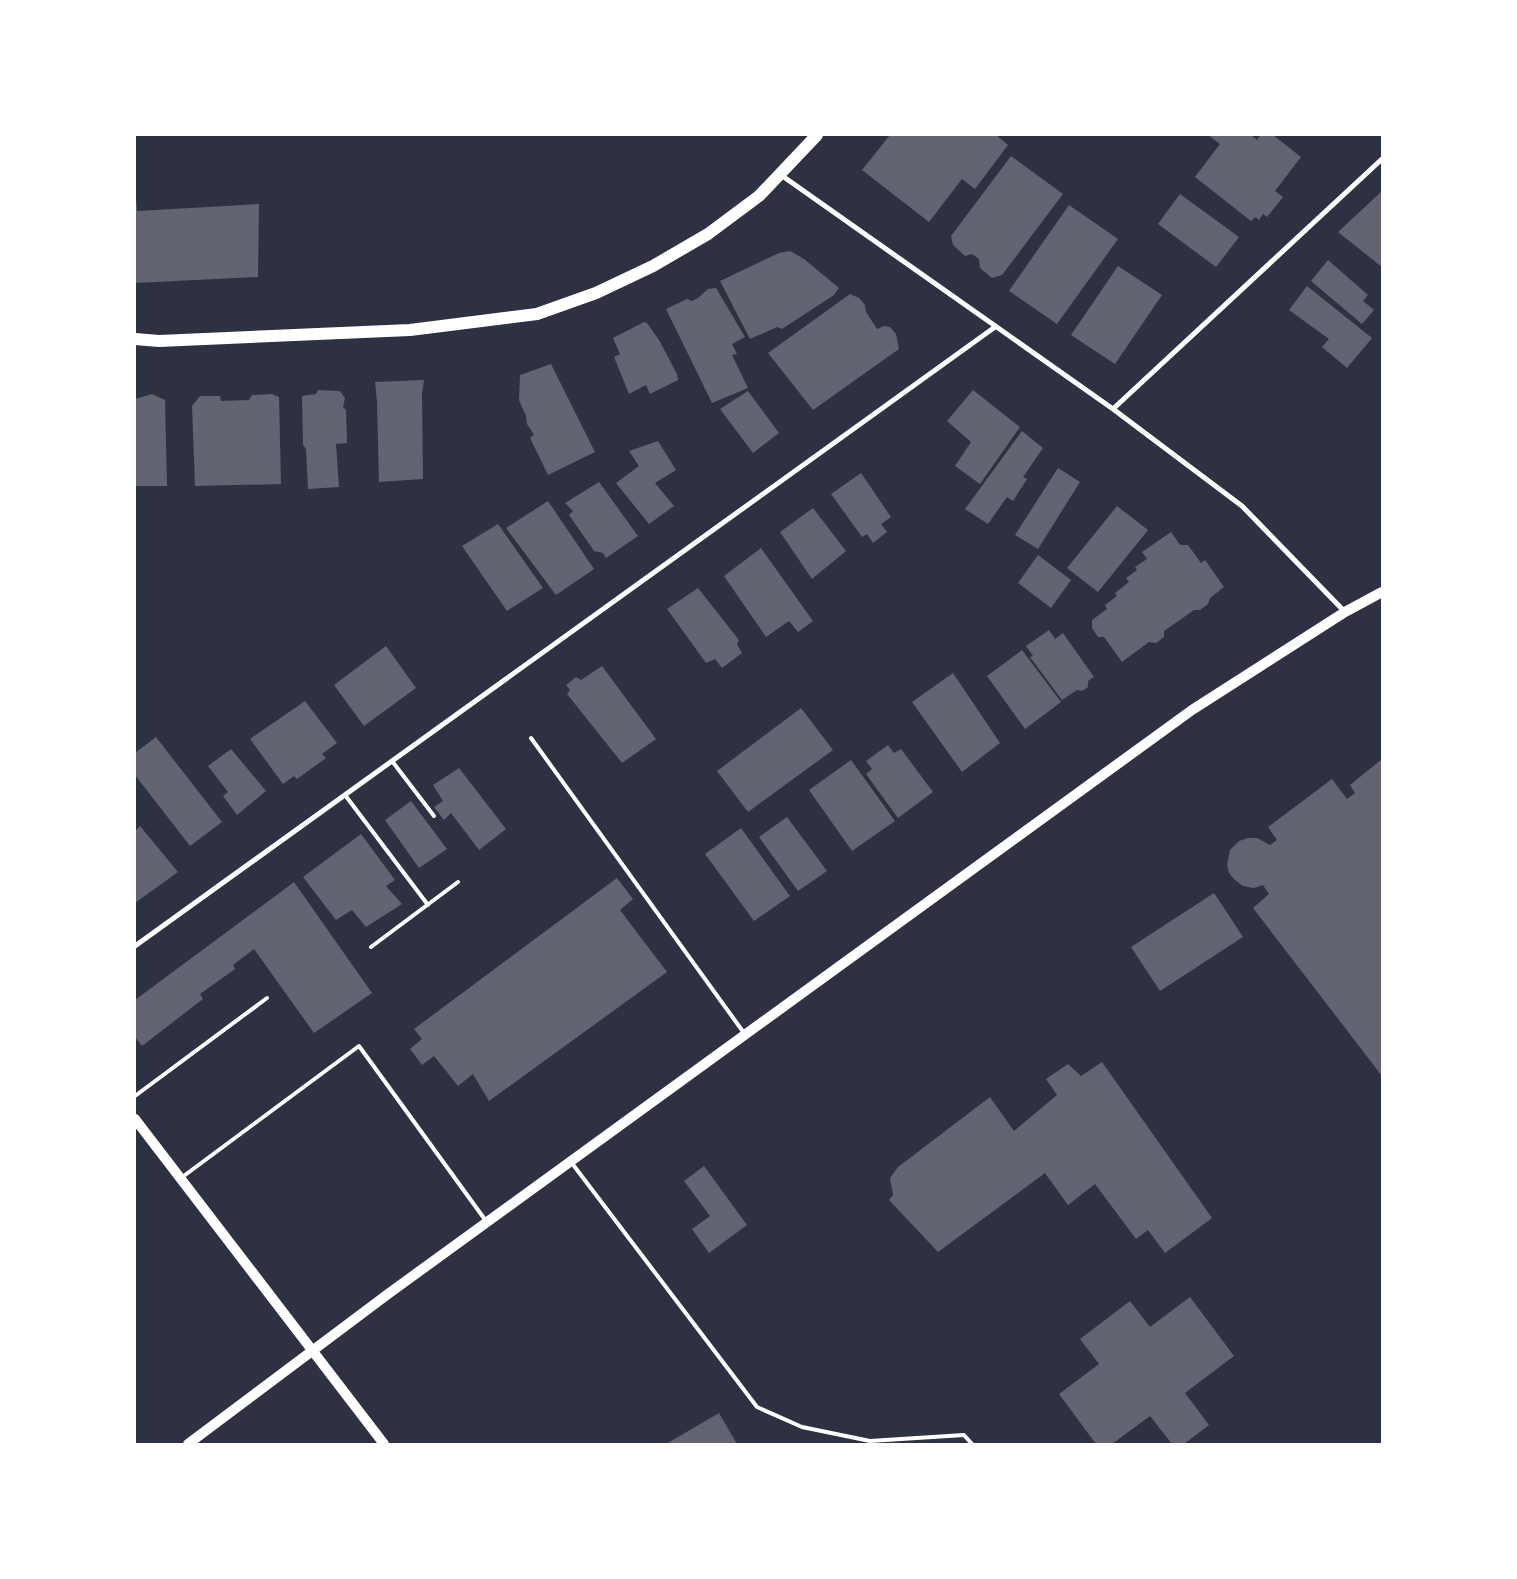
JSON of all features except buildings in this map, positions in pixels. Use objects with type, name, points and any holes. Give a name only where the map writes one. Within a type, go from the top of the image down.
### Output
[{"type":"main road","points":[[135,340],[410,330],[537,314],[596,293],[653,266],[708,234],[759,196],[816,135]]},
{"type":"main road","points":[[188,1444],[312,1350],[1184,716],[1345,612],[1382,592]]},
{"type":"main road","points":[[135,1119],[384,1444]]},
{"type":"street","points":[[1112,409],[1382,158]]},
{"type":"street","points":[[780,174],[1112,409],[1242,506],[1345,612]]},
{"type":"street","points":[[135,946],[995,327]]},
{"type":"lane","points":[[531,738],[746,1035]]},
{"type":"lane","points":[[392,761],[434,816]]},
{"type":"lane","points":[[345,795],[428,905]]},
{"type":"lane","points":[[371,947],[458,882]]},
{"type":"lane","points":[[135,1096],[267,998]]},
{"type":"lane","points":[[180,1178],[360,1046],[488,1222]]},
{"type":"lane","points":[[571,1162],[757,1408],[802,1427],[870,1441],[964,1434],[972,1444]]}]
